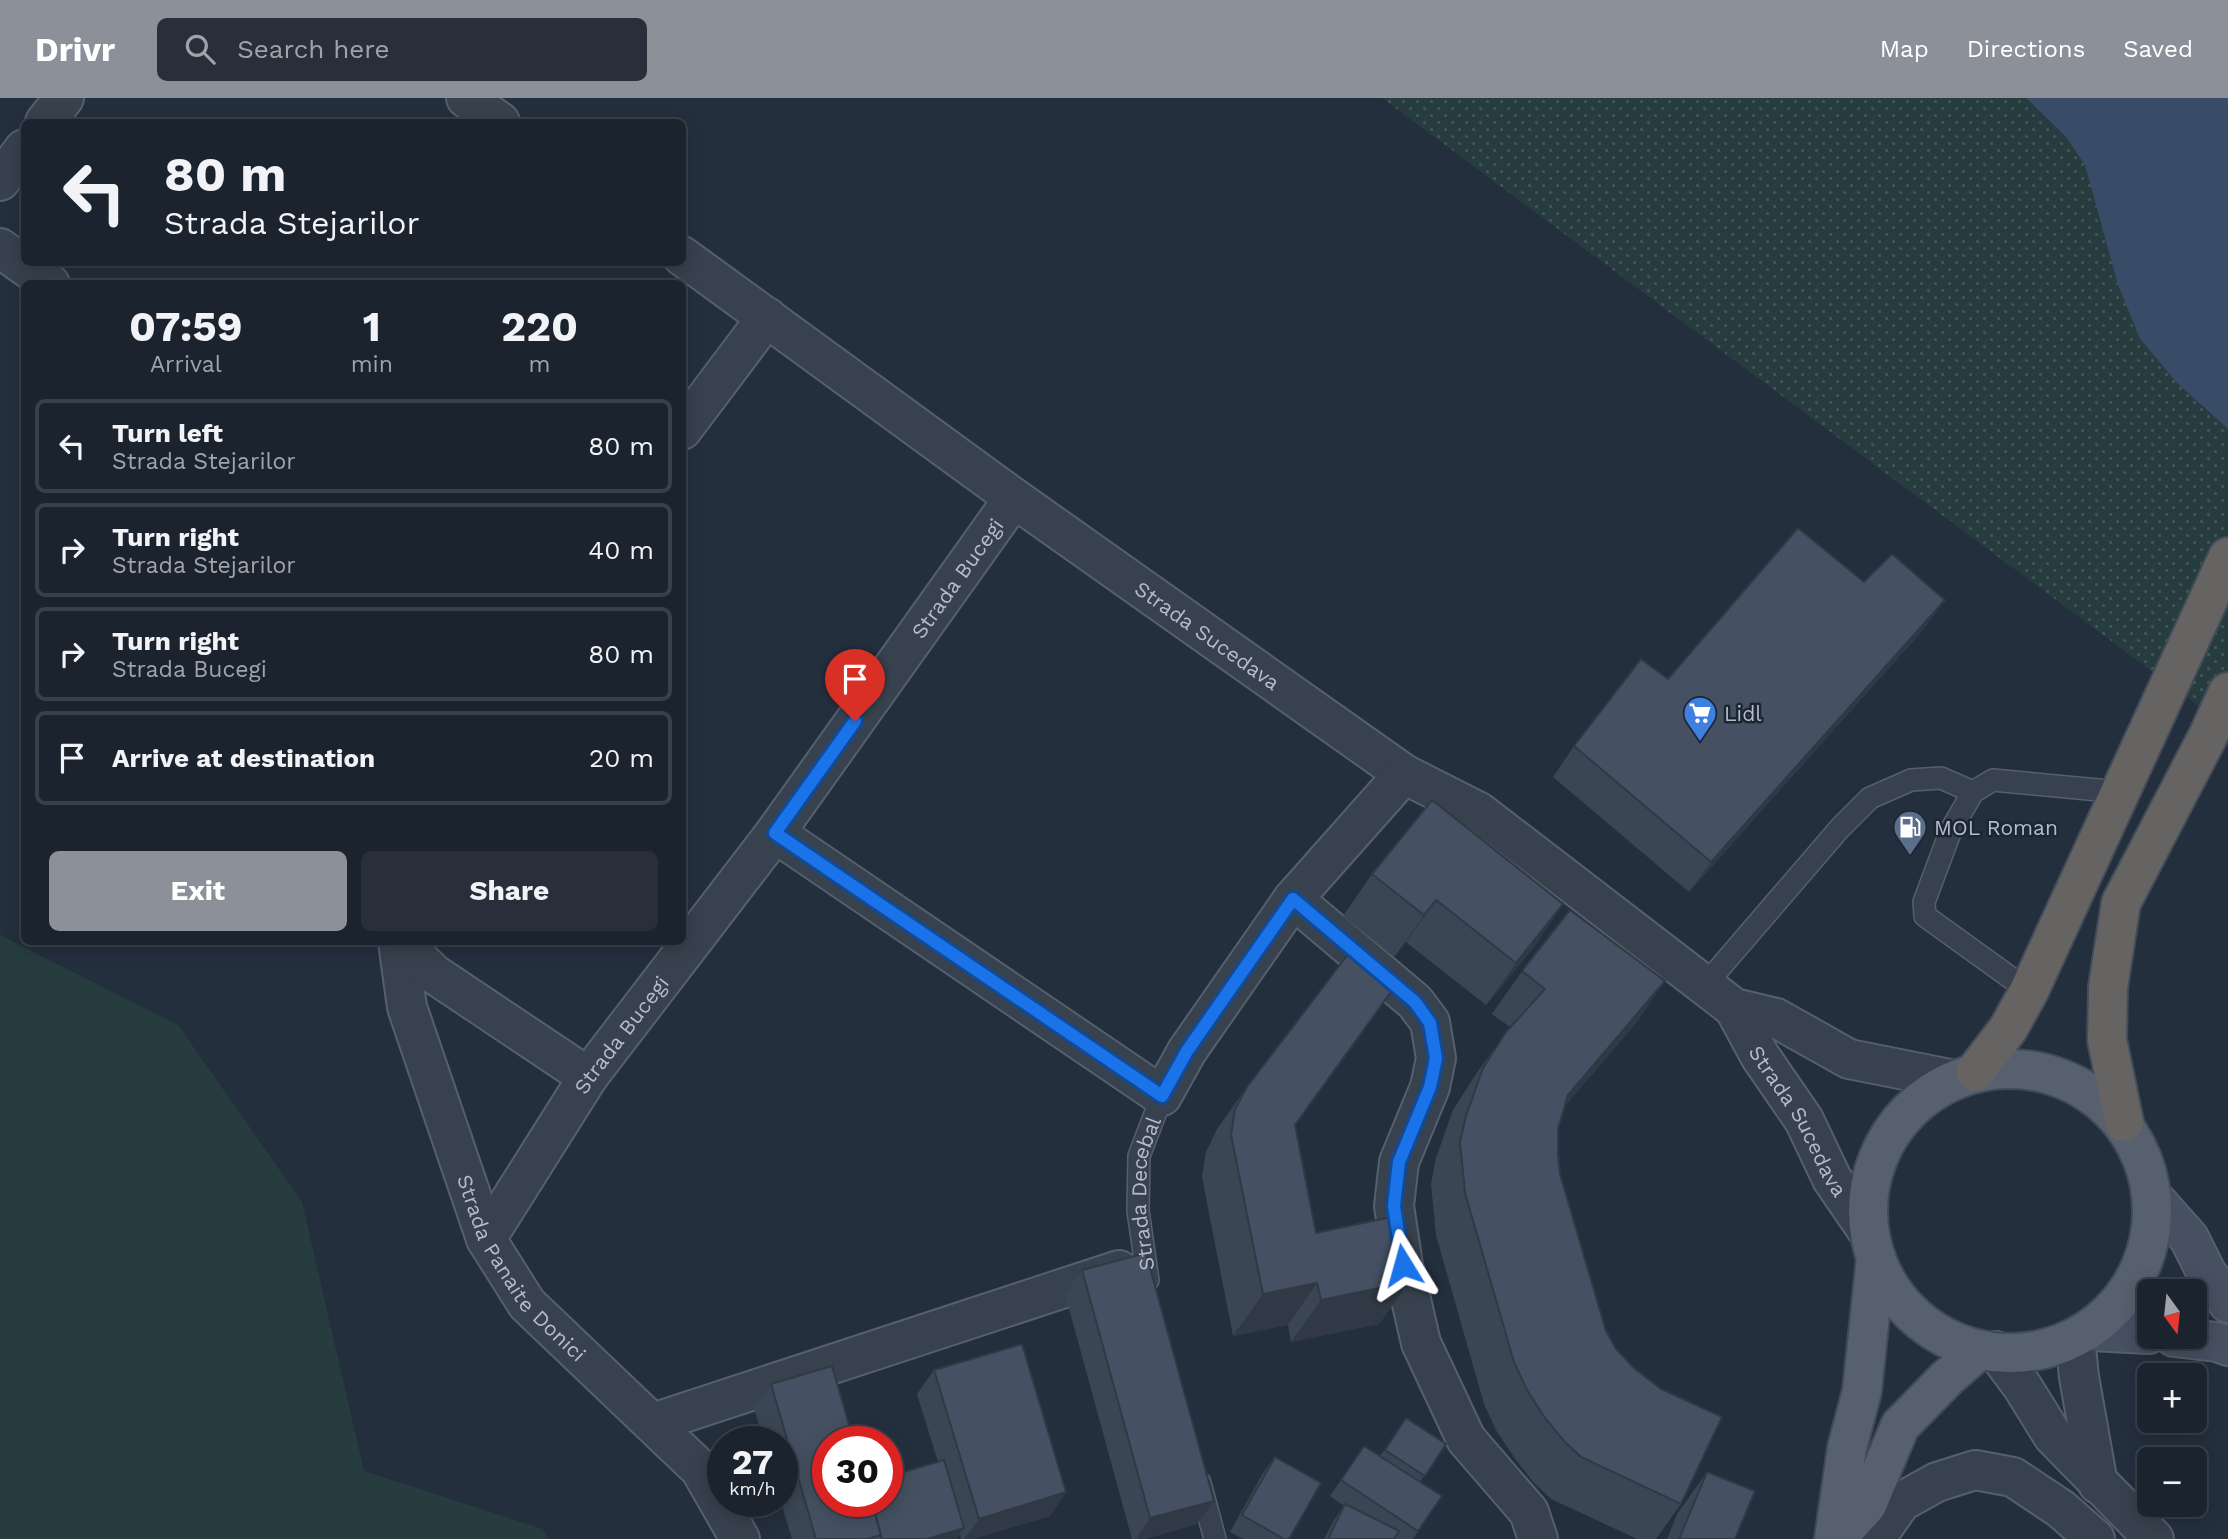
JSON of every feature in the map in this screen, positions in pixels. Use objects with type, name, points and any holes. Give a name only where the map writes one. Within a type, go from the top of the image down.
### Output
[{"type":"highway","points":[[1962,1075],[2008,1029],[2029,991],[2228,556]]},
{"type":"highway","points":[[2124,1122],[2106,1040],[2108,987],[2121,903],[2228,692]]},
{"type":"main road","points":[[1835,1539],[1846,1448],[1862,1391],[1872,1244],[1867,1191],[1881,1150],[1908,1109],[1962,1075],[2024,1070],[2064,1080],[2088,1094],[2124,1122],[2144,1156],[2156,1201],[2147,1259],[2123,1300],[2083,1334]]},
{"type":"main road","points":[[2156,1201],[2189,1238],[2206,1272],[2228,1303]]},
{"type":"main road","points":[[1872,1244],[1885,1282],[1906,1310],[1939,1332],[1986,1352],[2034,1350],[2083,1334],[2137,1334]]},
{"type":"main road","points":[[2207,1341],[2228,1346]]},
{"type":"main road","points":[[1835,1539],[1867,1505],[1900,1426],[1947,1378],[1986,1352]]},
{"type":"street","points":[[47,119],[64,98]]},
{"type":"street","points":[[466,98],[496,119]]},
{"type":"street","points":[[0,181],[21,153]]},
{"type":"street","points":[[0,248],[21,263]]},
{"type":"street","name":"Strada Sucedava","points":[[686,259],[1014,498],[1404,774],[1479,812],[1734,1008],[1760,1056],[1804,1120],[1832,1179],[1872,1244]]},
{"type":"street","points":[[25,266],[44,280]]},
{"type":"street","points":[[686,425],[767,317]]},
{"type":"street","name":"Strada Bucegi","points":[[486,1239],[587,1077],[775,833],[1014,498]]},
{"type":"street","points":[[775,833],[1162,1096],[1187,1051],[1293,899],[1404,774]]},
{"type":"street","points":[[1293,899],[1415,1002],[1430,1023],[1436,1058],[1430,1087],[1399,1162],[1394,1206],[1403,1265],[1421,1343],[1466,1439],[1528,1512],[1538,1539]]},
{"type":"street","name":"Strada Panaite Donici","points":[[399,945],[407,1007],[486,1239],[527,1304],[700,1469],[740,1539]]},
{"type":"street","points":[[402,945],[434,974],[587,1077]]},
{"type":"street","name":"Strada Sucedava","points":[[1734,1008],[1776,1018],[1849,1059],[1962,1075]]},
{"type":"street","points":[[653,1423],[1148,1279]]},
{"type":"street","points":[[2083,1334],[2079,1377],[2098,1484]]},
{"type":"street","points":[[1986,1352],[2022,1386],[2053,1436],[2154,1539]]},
{"type":"street","points":[[1875,1539],[1901,1502],[1937,1482],[1975,1470],[2013,1477],[2061,1509],[2095,1539]]},
{"type":"lane","points":[[1705,985],[1840,828],[1870,798],[1911,779],[1941,778],[1973,792]]},
{"type":"lane","points":[[2029,991],[1925,916],[1924,902],[1951,830],[1973,792],[1993,780],[2120,792]]},
{"type":"lane","name":"Strada Decebal","points":[[1148,1279],[1138,1211],[1139,1156],[1162,1096]]},
{"type":"lane","points":[[1194,1458],[1215,1539]]},
{"type":"green space","points":[[1382,98],[2026,98],[2066,137],[2085,164],[2140,339],[2177,383],[2228,429],[2228,728]]},
{"type":"green space","points":[[0,935],[178,1025],[302,1202],[364,1471],[543,1529],[548,1539],[0,1539]]},
{"type":"water","points":[[2026,98],[2228,98],[2228,429],[2177,383],[2140,339],[2118,285],[2085,165],[2066,137]]},
{"type":"building","name":"Lidl","points":[[1798,528],[1864,582],[1892,554],[1945,600],[1711,862],[1574,746],[1641,659],[1668,679]]},
{"type":"building","points":[[1432,800],[1563,904],[1516,963],[1436,900],[1424,915],[1372,874]]},
{"type":"building","points":[[1570,910],[1665,981],[1568,1095],[1558,1129],[1558,1154],[1560,1174],[1606,1331],[1616,1349],[1635,1369],[1661,1389],[1722,1417],[1681,1504],[1581,1457],[1545,1418],[1527,1390],[1514,1362],[1465,1193],[1460,1142],[1483,1068],[1506,1032],[1545,989],[1522,971]]},
{"type":"building","points":[[1349,953],[1393,989],[1295,1125],[1316,1233],[1396,1216],[1409,1282],[1321,1300],[1317,1283],[1263,1294],[1231,1135],[1235,1109],[1247,1087]]},
{"type":"building","points":[[1146,1253],[1214,1501],[1150,1518],[1082,1270]]},
{"type":"building","points":[[1022,1344],[1066,1492],[979,1519],[934,1370]]},
{"type":"building","points":[[832,1366],[849,1426],[812,1426],[812,1517],[876,1517],[881,1535],[868,1539],[816,1539],[798,1477],[798,1426],[783,1426],[771,1384]]},
{"type":"building","points":[[1406,1418],[1446,1444],[1425,1476],[1385,1450]]},
{"type":"building","points":[[1364,1446],[1442,1496],[1418,1531],[1341,1480]]},
{"type":"building","points":[[1275,1457],[1321,1483],[1289,1539],[1284,1539],[1242,1515]]},
{"type":"building","points":[[944,1460],[964,1528],[927,1539],[882,1539],[876,1517],[903,1517],[903,1472]]},
{"type":"building","points":[[1707,1472],[1755,1491],[1735,1539],[1679,1539]]},
{"type":"building","points":[[1345,1504],[1399,1531],[1394,1539],[1328,1539]]},
{"type":"place","name":"Lidl","points":[[1700,743]]},
{"type":"place","name":"MOL Roman","points":[[1910,857]]},
{"type":"route","points":[[855,721],[775,833],[1162,1096],[1187,1051],[1293,899],[1415,1002],[1430,1023],[1436,1058],[1430,1087],[1399,1162],[1394,1206],[1403,1265]]}]
